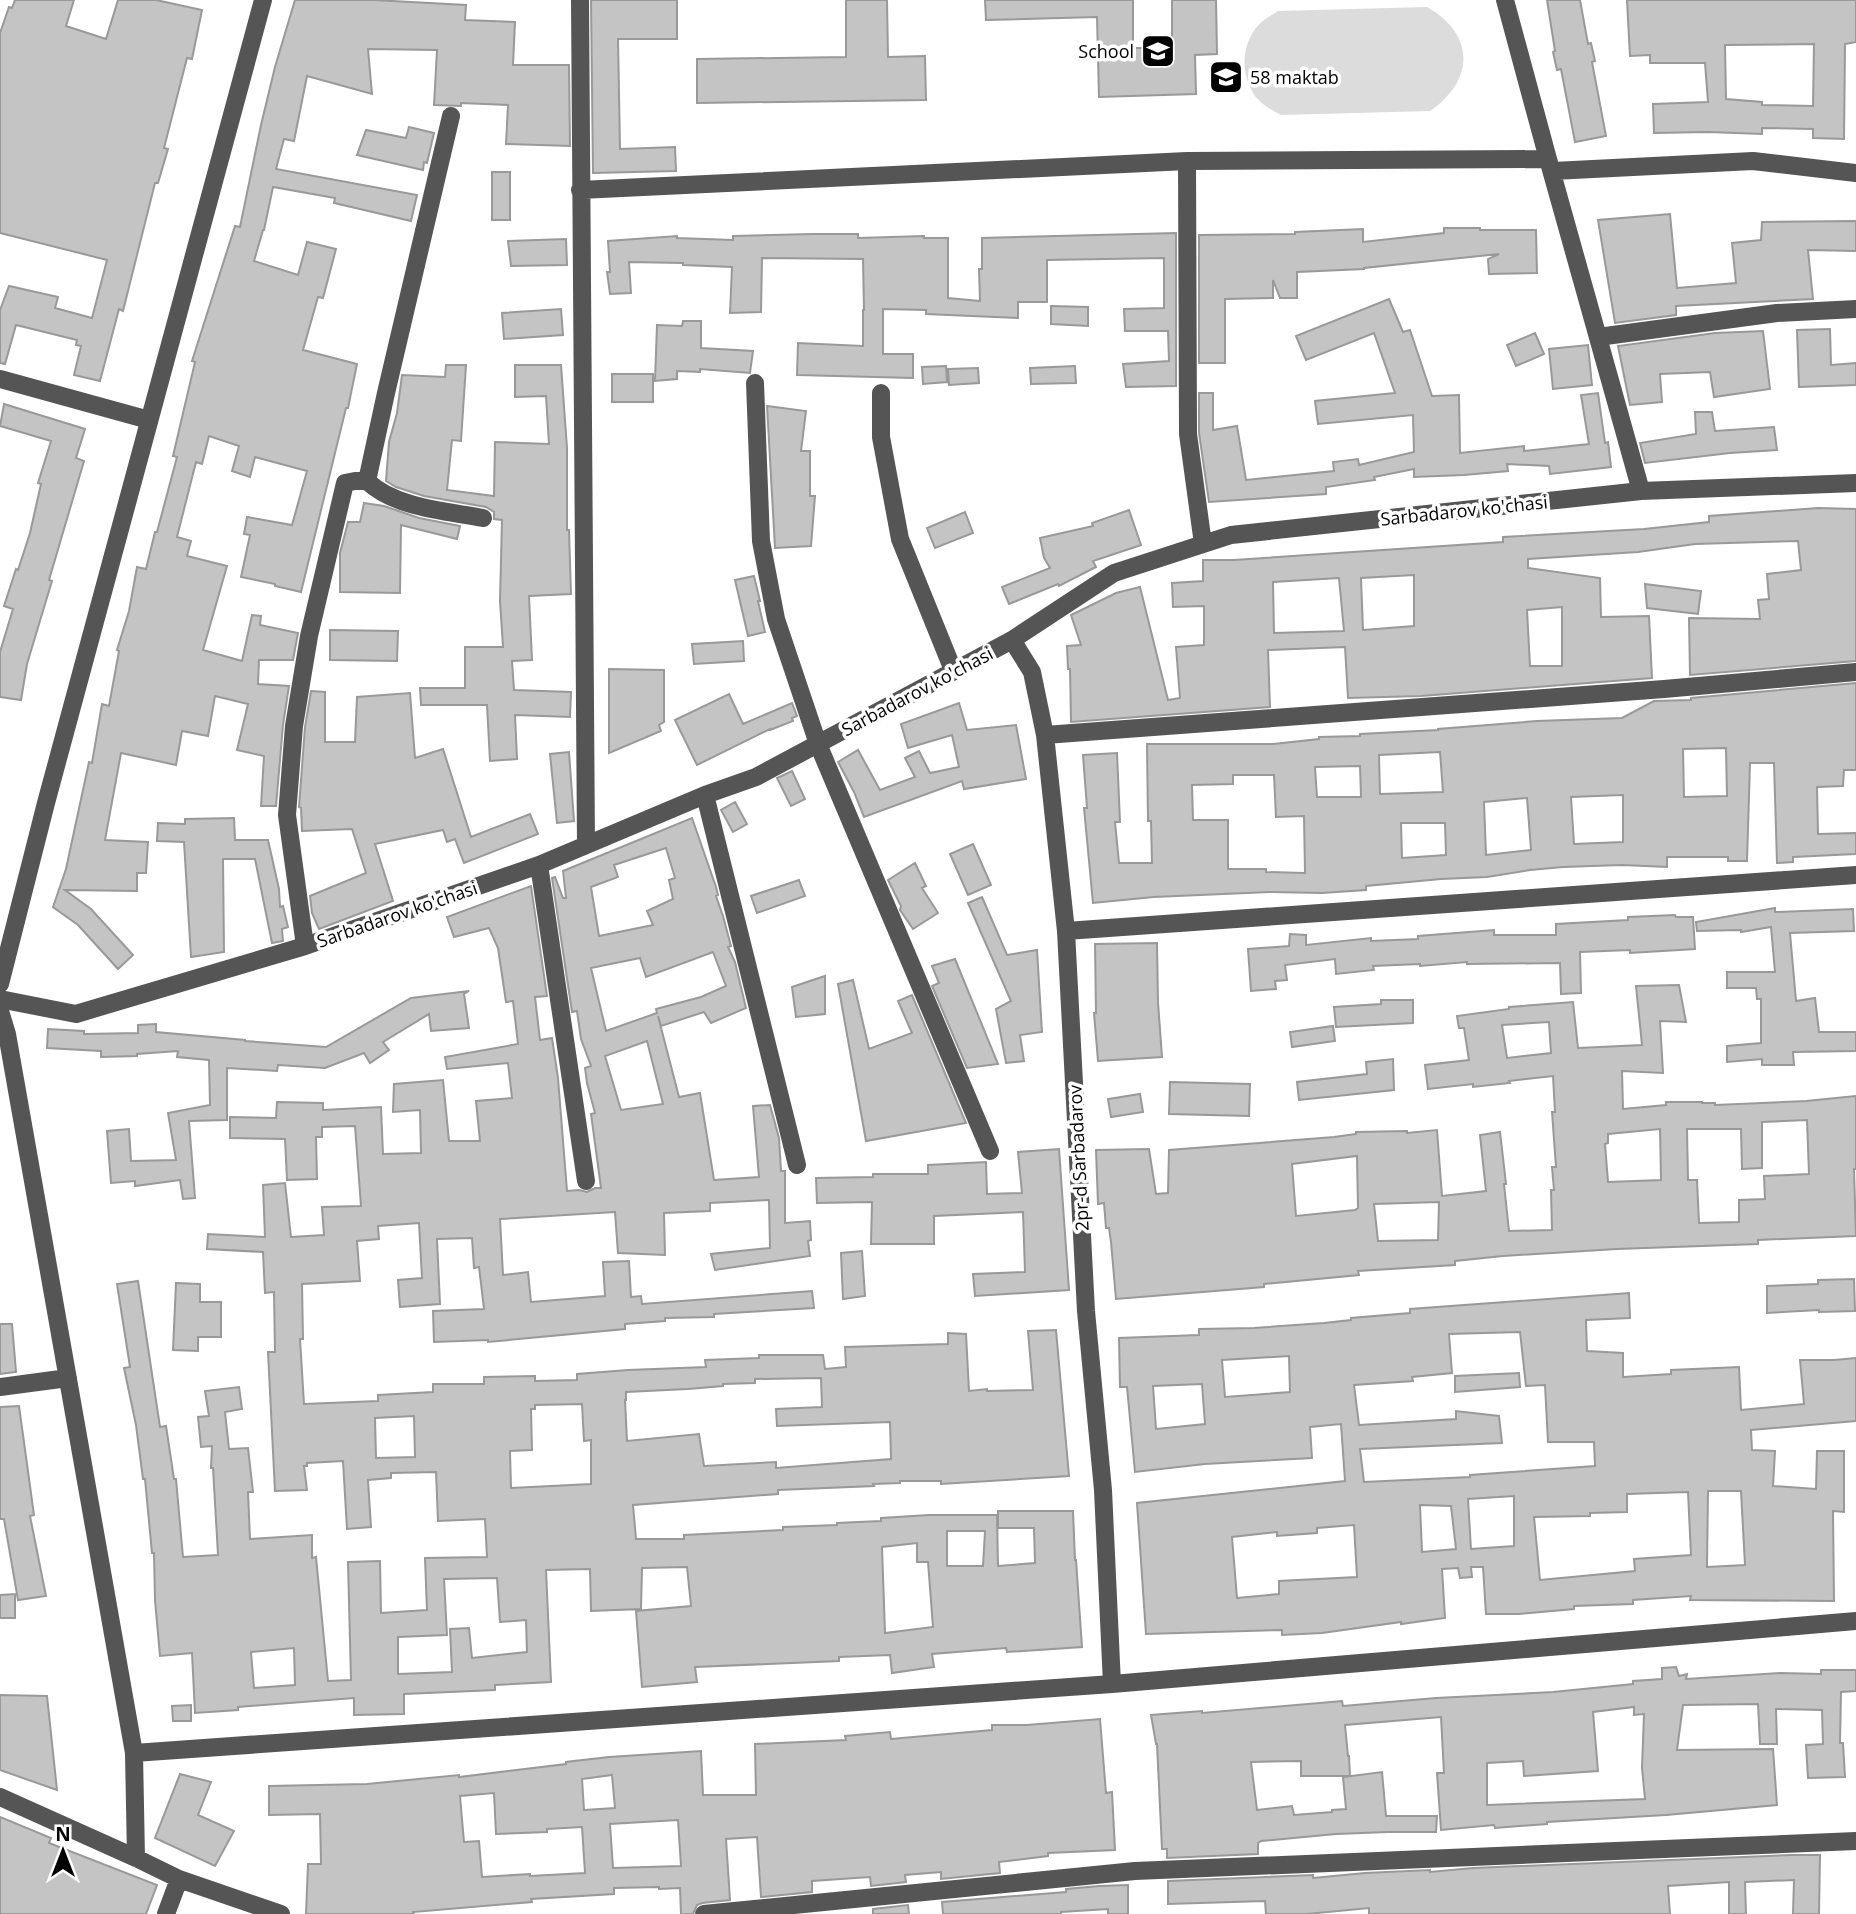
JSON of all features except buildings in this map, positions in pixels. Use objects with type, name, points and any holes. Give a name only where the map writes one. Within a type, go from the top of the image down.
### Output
[{"type":"street","points":[[0,984],[49,789],[263,0]]},
{"type":"street","points":[[580,0],[586,845]]},
{"type":"street","points":[[1505,0],[1641,491]]},
{"type":"street","points":[[367,481],[451,116]]},
{"type":"street","points":[[580,190],[1187,161],[1551,165],[1753,161],[1856,173]]},
{"type":"street","points":[[1187,161],[1188,434],[1203,544]]},
{"type":"street","points":[[1598,337],[1777,313],[1856,309]]},
{"type":"street","points":[[0,379],[149,420]]},
{"type":"street","points":[[755,383],[761,541],[776,619],[818,744],[990,1151]]},
{"type":"street","points":[[881,393],[881,437],[900,539],[953,670]]},
{"type":"street","points":[[305,947],[287,815],[294,726],[309,636],[345,483],[367,481],[374,488],[404,502],[483,518]]},
{"type":"street","name":"Sarbadarov ko'chasi","points":[[0,999],[76,1014],[305,947],[539,864],[705,795],[756,777],[1012,639],[1114,573],[1231,535],[1641,491],[1856,483]]},
{"type":"street","name":"2pr-d Sarbadarov","points":[[1012,639],[1032,672],[1045,735],[1066,931],[1086,1311],[1102,1490],[1112,1684]]},
{"type":"street","points":[[1045,735],[1856,672]]},
{"type":"street","points":[[705,795],[797,1165]]},
{"type":"street","points":[[539,864],[586,1181]]},
{"type":"street","points":[[1066,931],[1856,874]]},
{"type":"street","points":[[0,1011],[7,1034],[134,1753],[136,1858]]},
{"type":"street","points":[[0,1387],[68,1378]]},
{"type":"street","points":[[134,1753],[1112,1684],[1856,1621]]},
{"type":"street","points":[[0,1797],[179,1880],[281,1914]]},
{"type":"street","points":[[704,1914],[1135,1871],[1856,1841]]},
{"type":"street","points":[[166,1914],[179,1880]]},
{"type":"shaded area","points":[[1427,7],[1454,30],[1461,44],[1463,57],[1461,72],[1455,85],[1445,99],[1430,111],[1281,115],[1265,105],[1252,91],[1245,72],[1248,43],[1257,27],[1278,11]]},
{"type":"place","name":"School","points":[[1158,51]]},
{"type":"place","name":"58 maktab","points":[[1226,77]]}]
